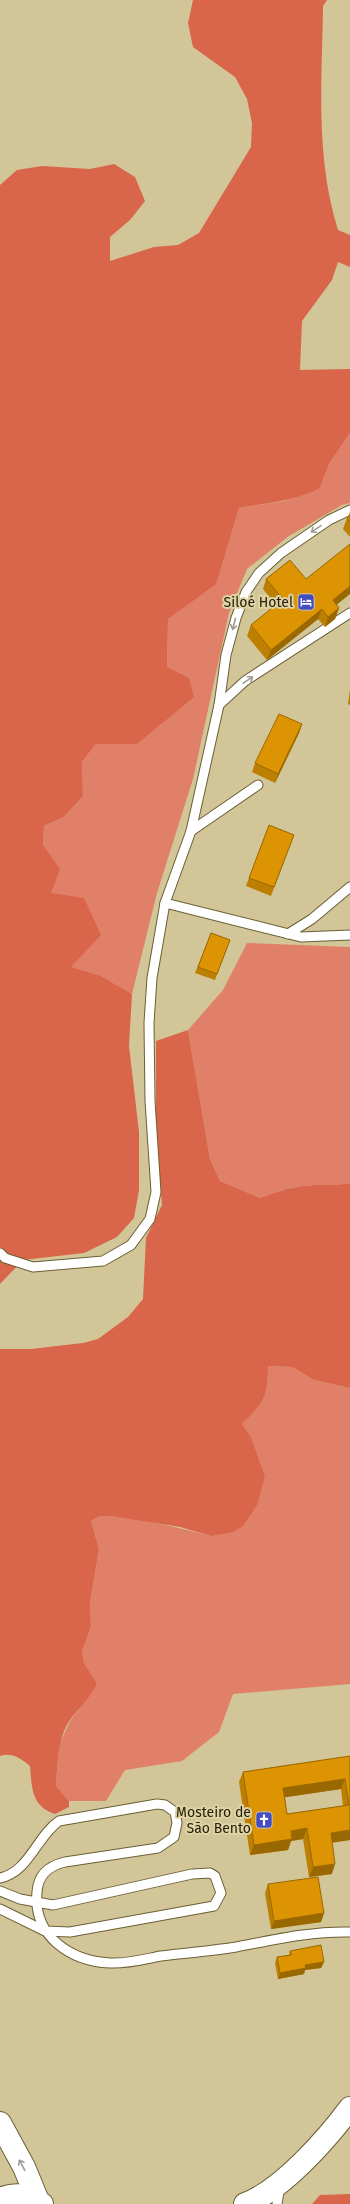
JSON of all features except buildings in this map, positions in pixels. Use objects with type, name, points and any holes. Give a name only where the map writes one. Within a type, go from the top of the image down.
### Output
[{"type":"main road","points":[[245,2204],[252,2202],[280,2182],[309,2156],[336,2127],[350,2108]]},
{"type":"main road","points":[[0,2123],[24,2167],[40,2202]]},
{"type":"main road","points":[[0,2199],[16,2195],[28,2196],[40,2202]]},
{"type":"lane","points":[[0,1253],[5,1258],[33,1267],[103,1261],[131,1245],[150,1219],[156,1192],[150,1101],[149,1023],[152,978],[166,903],[191,831],[219,705],[226,655],[236,618],[251,582],[281,552],[329,520],[350,510]]},
{"type":"lane","points":[[219,705],[245,681],[350,613]]},
{"type":"lane","points":[[191,831],[258,785]]},
{"type":"lane","points":[[288,934],[312,920],[350,887]]},
{"type":"lane","points":[[166,903],[301,937],[350,936]]},
{"type":"lane","points":[[0,1878],[17,1870],[49,1828],[59,1821],[157,1804],[166,1805],[175,1812],[177,1823],[174,1837],[158,1848],[56,1864],[43,1873],[38,1882],[36,1903],[45,1931]]},
{"type":"lane","points":[[0,1891],[20,1899],[53,1906],[198,1874],[210,1874],[215,1876],[221,1893],[214,1906],[70,1932],[45,1931]]},
{"type":"lane","points":[[0,1909],[45,1931],[71,1954],[85,1959],[111,1963],[278,1939],[350,1932]]},
{"type":"lane","points":[[277,2204],[280,2182]]},
{"type":"shaded area","points":[[193,0],[327,0],[323,6],[321,91],[323,147],[326,175],[338,230],[350,235],[350,267],[338,262],[332,280],[302,321],[300,370],[350,369],[350,433],[329,464],[320,488],[291,499],[239,508],[216,584],[168,619],[167,667],[189,678],[194,697],[137,744],[96,744],[82,762],[83,796],[64,817],[44,826],[43,845],[60,869],[51,893],[84,898],[101,935],[71,967],[101,976],[132,994],[129,1046],[139,1132],[139,1190],[134,1218],[117,1237],[84,1253],[23,1260],[0,1284],[0,185],[17,170],[42,166],[90,169],[114,164],[135,177],[145,201],[130,220],[110,237],[110,261],[154,247],[178,245],[199,233],[251,147],[252,123],[247,99],[235,77],[193,47],[188,23]]},
{"type":"shaded area","points":[[350,433],[350,503],[342,505],[289,536],[247,569],[229,613],[193,779],[157,893],[132,994],[101,976],[70,967],[81,956],[51,893],[43,845],[44,826],[64,817],[83,796],[82,762],[96,744],[137,744],[189,678],[167,668],[168,619],[185,606],[224,556],[239,508],[284,501],[320,488],[329,464]]},
{"type":"shaded area","points":[[247,943],[350,947],[350,1183],[297,1187],[260,1198],[220,1181],[210,1159],[188,1030],[223,990]]},
{"type":"shaded area","points":[[188,1030],[210,1159],[220,1181],[260,1198],[281,1191],[309,1185],[350,1183],[350,1388],[314,1380],[292,1367],[268,1366],[266,1392],[263,1399],[260,1405],[242,1424],[251,1437],[265,1476],[257,1505],[243,1526],[233,1532],[211,1536],[180,1527],[111,1516],[99,1516],[91,1521],[99,1549],[90,1603],[91,1626],[82,1652],[84,1663],[97,1683],[88,1698],[70,1720],[60,1743],[56,1786],[69,1801],[69,1807],[55,1814],[47,1811],[37,1801],[32,1789],[30,1766],[13,1756],[0,1756],[0,1349],[31,1349],[83,1343],[98,1339],[128,1317],[143,1299],[146,1238],[162,1205],[156,1126],[156,1041]]},
{"type":"shaded area","points":[[268,1366],[292,1367],[314,1380],[350,1388],[350,1684],[233,1694],[219,1732],[182,1761],[125,1770],[106,1801],[69,1801],[56,1786],[59,1745],[70,1721],[97,1683],[84,1663],[82,1652],[91,1626],[90,1603],[99,1549],[91,1521],[98,1516],[119,1517],[188,1530],[211,1536],[265,1476],[251,1437],[242,1424],[260,1405],[263,1399],[266,1392]]},
{"type":"shaded area","points":[[350,2194],[350,2204],[312,2204],[320,2195]]},
{"type":"place","name":"Siloé Hotel","points":[[306,602]]},
{"type":"place","name":"Mosteiro de São Bento","points":[[264,1820]]}]
